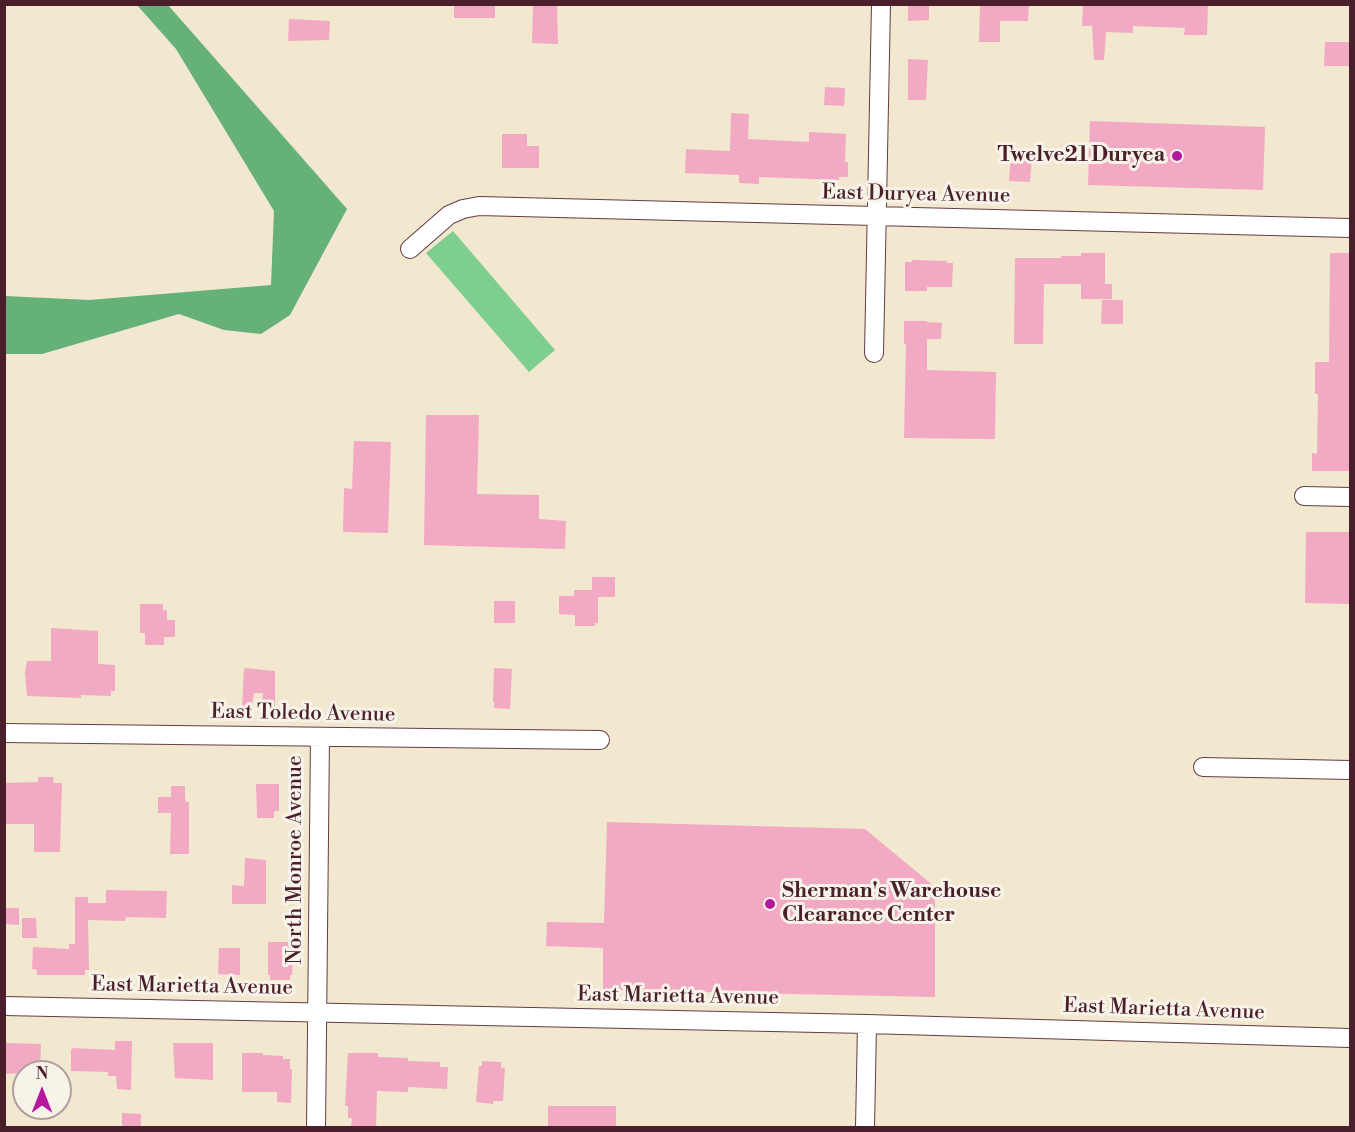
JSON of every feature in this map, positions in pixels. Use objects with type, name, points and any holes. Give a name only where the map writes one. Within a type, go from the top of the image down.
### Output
[{"type":"street","points":[[874,353],[881,4]]},
{"type":"street","name":"East Duryea Avenue","points":[[410,249],[449,215],[479,206],[1350,228]]},
{"type":"street","points":[[1304,496],[1350,497]]},
{"type":"street","name":"East Toledo Avenue","points":[[4,733],[600,740]]},
{"type":"street","name":"North Monroe Avenue","points":[[316,1128],[320,737]]},
{"type":"street","points":[[1203,768],[1350,770]]},
{"type":"street","name":"East Marietta Avenue","points":[[4,1006],[867,1024],[1350,1038]]},
{"type":"street","points":[[865,1128],[867,1024]]},
{"type":"green space","points":[[137,5],[168,5],[347,209],[290,315],[261,334],[224,330],[179,314],[42,354],[5,354],[5,296],[89,300],[271,285],[274,211],[176,49]]},
{"type":"green space","points":[[453,231],[555,350],[529,372],[426,253]]},
{"type":"building","points":[[454,4],[495,4],[495,18],[454,18]]},
{"type":"building","points":[[533,4],[557,4],[558,44],[532,43]]},
{"type":"building","points":[[908,4],[929,4],[929,20],[908,21]]},
{"type":"building","points":[[980,4],[1029,4],[1028,21],[1000,21],[1000,42],[979,42]]},
{"type":"building","points":[[1083,4],[1208,4],[1207,35],[1184,35],[1185,28],[1133,26],[1133,33],[1106,32],[1104,60],[1094,60],[1092,26],[1082,26]]},
{"type":"building","points":[[289,19],[330,21],[329,40],[288,41]]},
{"type":"building","points":[[1325,42],[1350,42],[1350,66],[1324,66]]},
{"type":"building","points":[[908,59],[928,60],[926,100],[908,100]]},
{"type":"building","points":[[825,87],[845,88],[844,106],[824,105]]},
{"type":"building","points":[[731,113],[749,114],[748,139],[809,142],[809,132],[846,134],[845,162],[848,162],[848,177],[839,177],[839,180],[759,177],[759,184],[739,183],[739,175],[685,173],[686,149],[730,151]]},
{"type":"building","name":"Twelve21 Duryea","points":[[1090,121],[1265,127],[1263,190],[1088,185]]},
{"type":"building","points":[[502,134],[527,134],[527,146],[539,146],[539,168],[502,168]]},
{"type":"building","points":[[1011,151],[1025,152],[1025,158],[1032,158],[1030,182],[1009,181]]},
{"type":"building","points":[[1081,253],[1105,253],[1105,284],[1112,284],[1112,299],[1081,299],[1081,284],[1044,284],[1043,344],[1014,344],[1015,258],[1061,258],[1061,256],[1081,256]]},
{"type":"building","points":[[1330,253],[1350,253],[1350,471],[1312,471],[1312,453],[1317,454],[1318,394],[1315,394],[1315,362],[1329,362]]},
{"type":"building","points":[[912,260],[953,263],[952,287],[927,287],[927,291],[905,291],[905,262],[912,262]]},
{"type":"building","points":[[1102,300],[1123,300],[1123,324],[1101,324]]},
{"type":"building","points":[[904,321],[942,323],[941,339],[927,339],[927,370],[996,372],[995,439],[904,438],[906,344],[904,344]]},
{"type":"building","points":[[426,415],[479,415],[477,494],[539,495],[539,519],[566,521],[565,549],[424,545]]},
{"type":"building","points":[[354,441],[391,442],[388,533],[343,532],[344,488],[352,489]]},
{"type":"building","points":[[1306,532],[1350,532],[1350,604],[1305,603]]},
{"type":"building","points":[[592,577],[615,577],[615,597],[598,597],[598,623],[595,623],[595,626],[575,626],[575,615],[559,614],[559,596],[574,596],[574,590],[592,590]]},
{"type":"building","points":[[494,601],[515,601],[515,623],[494,623]]},
{"type":"building","points":[[140,604],[163,604],[163,610],[167,610],[167,620],[175,620],[175,637],[164,637],[164,645],[145,645],[145,633],[140,633]]},
{"type":"building","points":[[51,628],[98,631],[98,664],[115,665],[115,691],[111,691],[111,696],[81,695],[81,698],[27,696],[25,673],[27,661],[51,661]]},
{"type":"building","points":[[244,668],[275,671],[275,715],[261,714],[263,693],[254,693],[251,710],[242,709]]},
{"type":"building","points":[[494,668],[512,669],[510,709],[494,708]]},
{"type":"building","points":[[38,777],[54,777],[53,783],[62,783],[60,852],[34,852],[34,824],[4,824],[4,783],[38,782]]},
{"type":"building","points":[[256,784],[279,784],[279,811],[274,811],[274,818],[257,818]]},
{"type":"building","points":[[171,786],[185,786],[186,802],[189,802],[189,854],[170,854],[171,813],[158,813],[158,797],[171,797]]},
{"type":"building","name":"Sherman's Warehouse Clearance Center","points":[[607,822],[865,829],[935,887],[935,997],[603,990],[603,948],[546,946],[547,922],[604,923]]},
{"type":"building","points":[[245,858],[266,860],[266,904],[232,904],[232,885],[244,886]]},
{"type":"building","points":[[106,890],[167,891],[166,918],[126,917],[125,921],[88,920],[89,970],[85,970],[85,975],[37,975],[37,970],[32,969],[33,947],[69,949],[69,944],[75,944],[75,897],[88,897],[88,903],[106,903]]},
{"type":"building","points":[[4,908],[19,908],[19,925],[4,924]]},
{"type":"building","points":[[22,918],[36,918],[37,938],[22,938]]},
{"type":"building","points":[[268,942],[293,942],[290,980],[270,980]]},
{"type":"building","points":[[219,948],[240,948],[240,975],[218,974]]},
{"type":"building","points":[[115,1041],[132,1041],[131,1090],[117,1089],[116,1076],[108,1076],[108,1072],[72,1071],[71,1050],[73,1048],[115,1050]]},
{"type":"building","points":[[4,1043],[41,1044],[40,1060],[12,1060],[12,1074],[4,1074]]},
{"type":"building","points":[[173,1043],[213,1043],[213,1080],[175,1078]]},
{"type":"building","points":[[242,1053],[263,1053],[263,1055],[283,1056],[283,1059],[290,1059],[291,1103],[277,1102],[277,1092],[242,1092]]},
{"type":"building","points":[[348,1053],[378,1053],[378,1057],[440,1062],[440,1067],[448,1067],[447,1089],[408,1087],[408,1092],[377,1091],[376,1128],[351,1128],[352,1118],[348,1118],[348,1106],[345,1106]]},
{"type":"building","points":[[482,1061],[501,1062],[501,1068],[505,1068],[503,1101],[493,1101],[493,1104],[476,1102],[479,1066],[482,1066]]},
{"type":"building","points":[[548,1106],[616,1106],[616,1128],[548,1128]]},
{"type":"building","points":[[122,1113],[141,1114],[141,1128],[122,1128]]},
{"type":"place","name":"Twelve21 Duryea","points":[[1177,156]]},
{"type":"place","name":"Sherman's Warehouse Clearance Center","points":[[770,904]]}]
